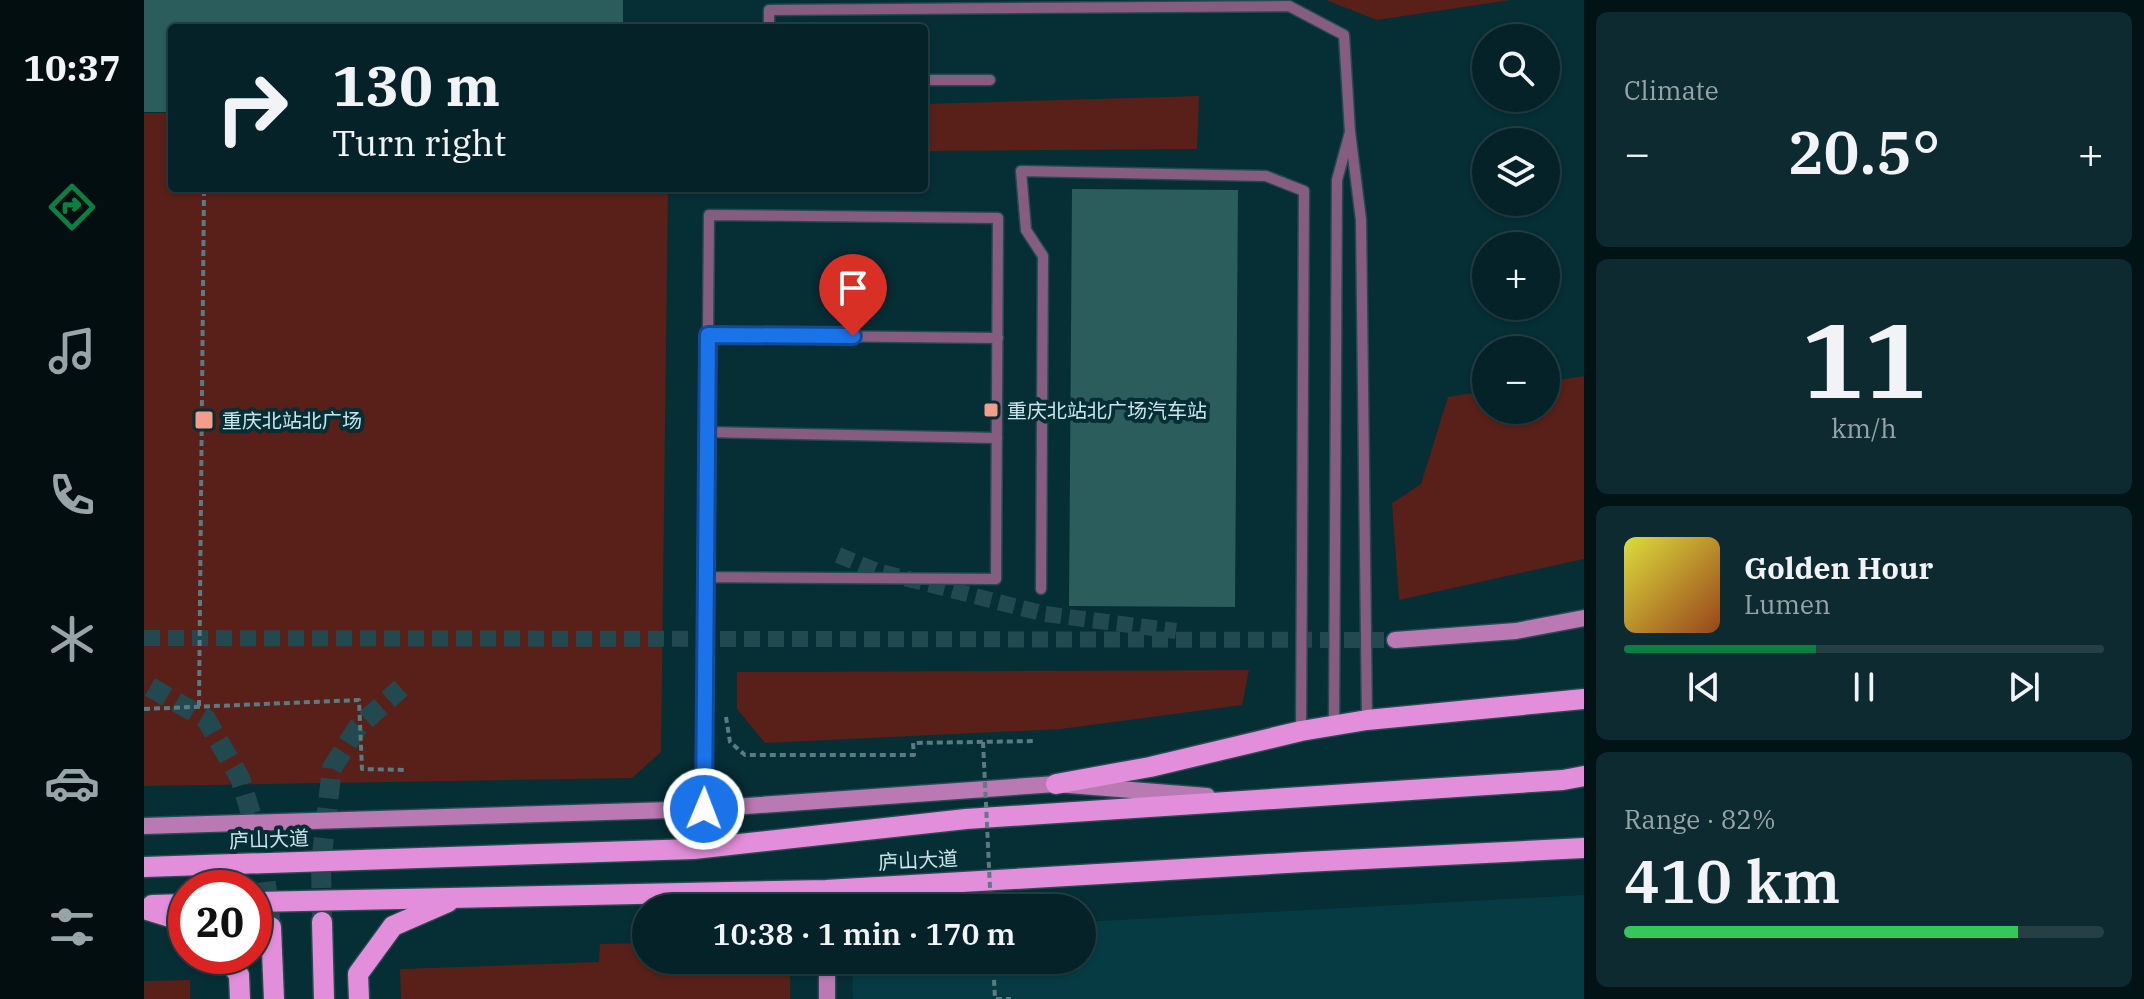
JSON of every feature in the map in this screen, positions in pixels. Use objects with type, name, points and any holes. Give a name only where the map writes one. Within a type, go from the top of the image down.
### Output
[{"type":"main road","points":[[1056,784],[1150,767],[1301,731],[1367,720],[1584,699]]},
{"type":"main road","name":"庐山大道","points":[[144,867],[694,849],[966,819],[1563,780],[1584,776]]},
{"type":"main road","name":"庐山大道","points":[[900,894],[1584,848]]},
{"type":"main road","points":[[359,999],[358,974],[393,926],[457,897]]},
{"type":"main road","name":"庐山大道","points":[[272,902],[457,897],[632,898]]},
{"type":"main road","points":[[144,907],[168,905]]},
{"type":"main road","points":[[144,907],[168,916]]},
{"type":"main road","points":[[322,922],[324,999]]},
{"type":"main road","points":[[272,951],[274,999]]},
{"type":"main road","points":[[238,974],[240,999]]},
{"type":"street","points":[[1516,631],[1584,606]]},
{"type":"street","points":[[1395,640],[1516,631],[1584,618]]},
{"type":"street","name":"庐山大道","points":[[144,826],[704,809],[1056,784],[1257,800]]},
{"type":"street","points":[[827,974],[827,999]]},
{"type":"lane","points":[[769,24],[769,10],[1289,6],[1344,35],[1350,132],[1361,220],[1367,720]]},
{"type":"lane","points":[[928,80],[990,80]]},
{"type":"lane","points":[[1334,726],[1337,180],[1350,132]]},
{"type":"lane","points":[[1041,589],[1043,256],[1026,230],[1021,171],[1266,176],[1304,191],[1301,731]]},
{"type":"lane","points":[[704,809],[709,215],[998,218],[996,579],[706,577]]},
{"type":"lane","points":[[708,335],[998,338]]},
{"type":"lane","points":[[707,432],[997,438]]},
{"type":"path","points":[[199,706],[204,192]]},
{"type":"path","points":[[144,709],[359,700],[362,769],[404,770]]},
{"type":"path","points":[[726,717],[730,742],[745,755],[914,755],[913,743],[1036,741]]},
{"type":"path","points":[[983,742],[990,894]]},
{"type":"path","points":[[994,974],[995,999],[1011,999]]},
{"type":"shaded area","points":[[1326,0],[1510,0],[1377,20]]},
{"type":"shaded area","points":[[1199,96],[1197,149],[928,151],[928,104]]},
{"type":"shaded area","name":"重庆北站北广场","points":[[144,113],[168,113],[168,192],[668,192],[661,752],[632,778],[144,786]]},
{"type":"shaded area","points":[[1584,376],[1584,559],[1399,600],[1392,503],[1421,484],[1448,397],[1472,393],[1472,424],[1560,424],[1560,380]]},
{"type":"shaded area","points":[[1249,670],[1242,705],[1061,729],[765,743],[737,709],[737,672]]},
{"type":"shaded area","points":[[1584,895],[1584,999],[853,999],[852,974],[1096,974],[1096,921]]},
{"type":"shaded area","points":[[632,943],[632,974],[790,974],[790,999],[401,999],[400,969],[599,962],[600,944]]},
{"type":"shaded area","points":[[190,980],[190,999],[144,999],[144,981]]},
{"type":"building","points":[[144,0],[623,0],[623,24],[168,24],[168,112],[144,112]]},
{"type":"building","points":[[1072,189],[1238,190],[1235,607],[1069,606]]},
{"type":"tunnel","points":[[838,555],[877,571],[1045,614],[1176,631]]},
{"type":"tunnel","points":[[144,638],[1395,640]]},
{"type":"tunnel","points":[[150,687],[206,719],[240,778],[262,850],[264,870]]},
{"type":"tunnel","points":[[322,918],[321,863],[332,768],[358,727],[401,688]]},
{"type":"place","name":"重庆北站北广场汽车站","points":[[991,410]]},
{"type":"place","name":"重庆北站北广场","points":[[204,420]]},
{"type":"route","points":[[704,809],[708,335],[853,336]]}]
